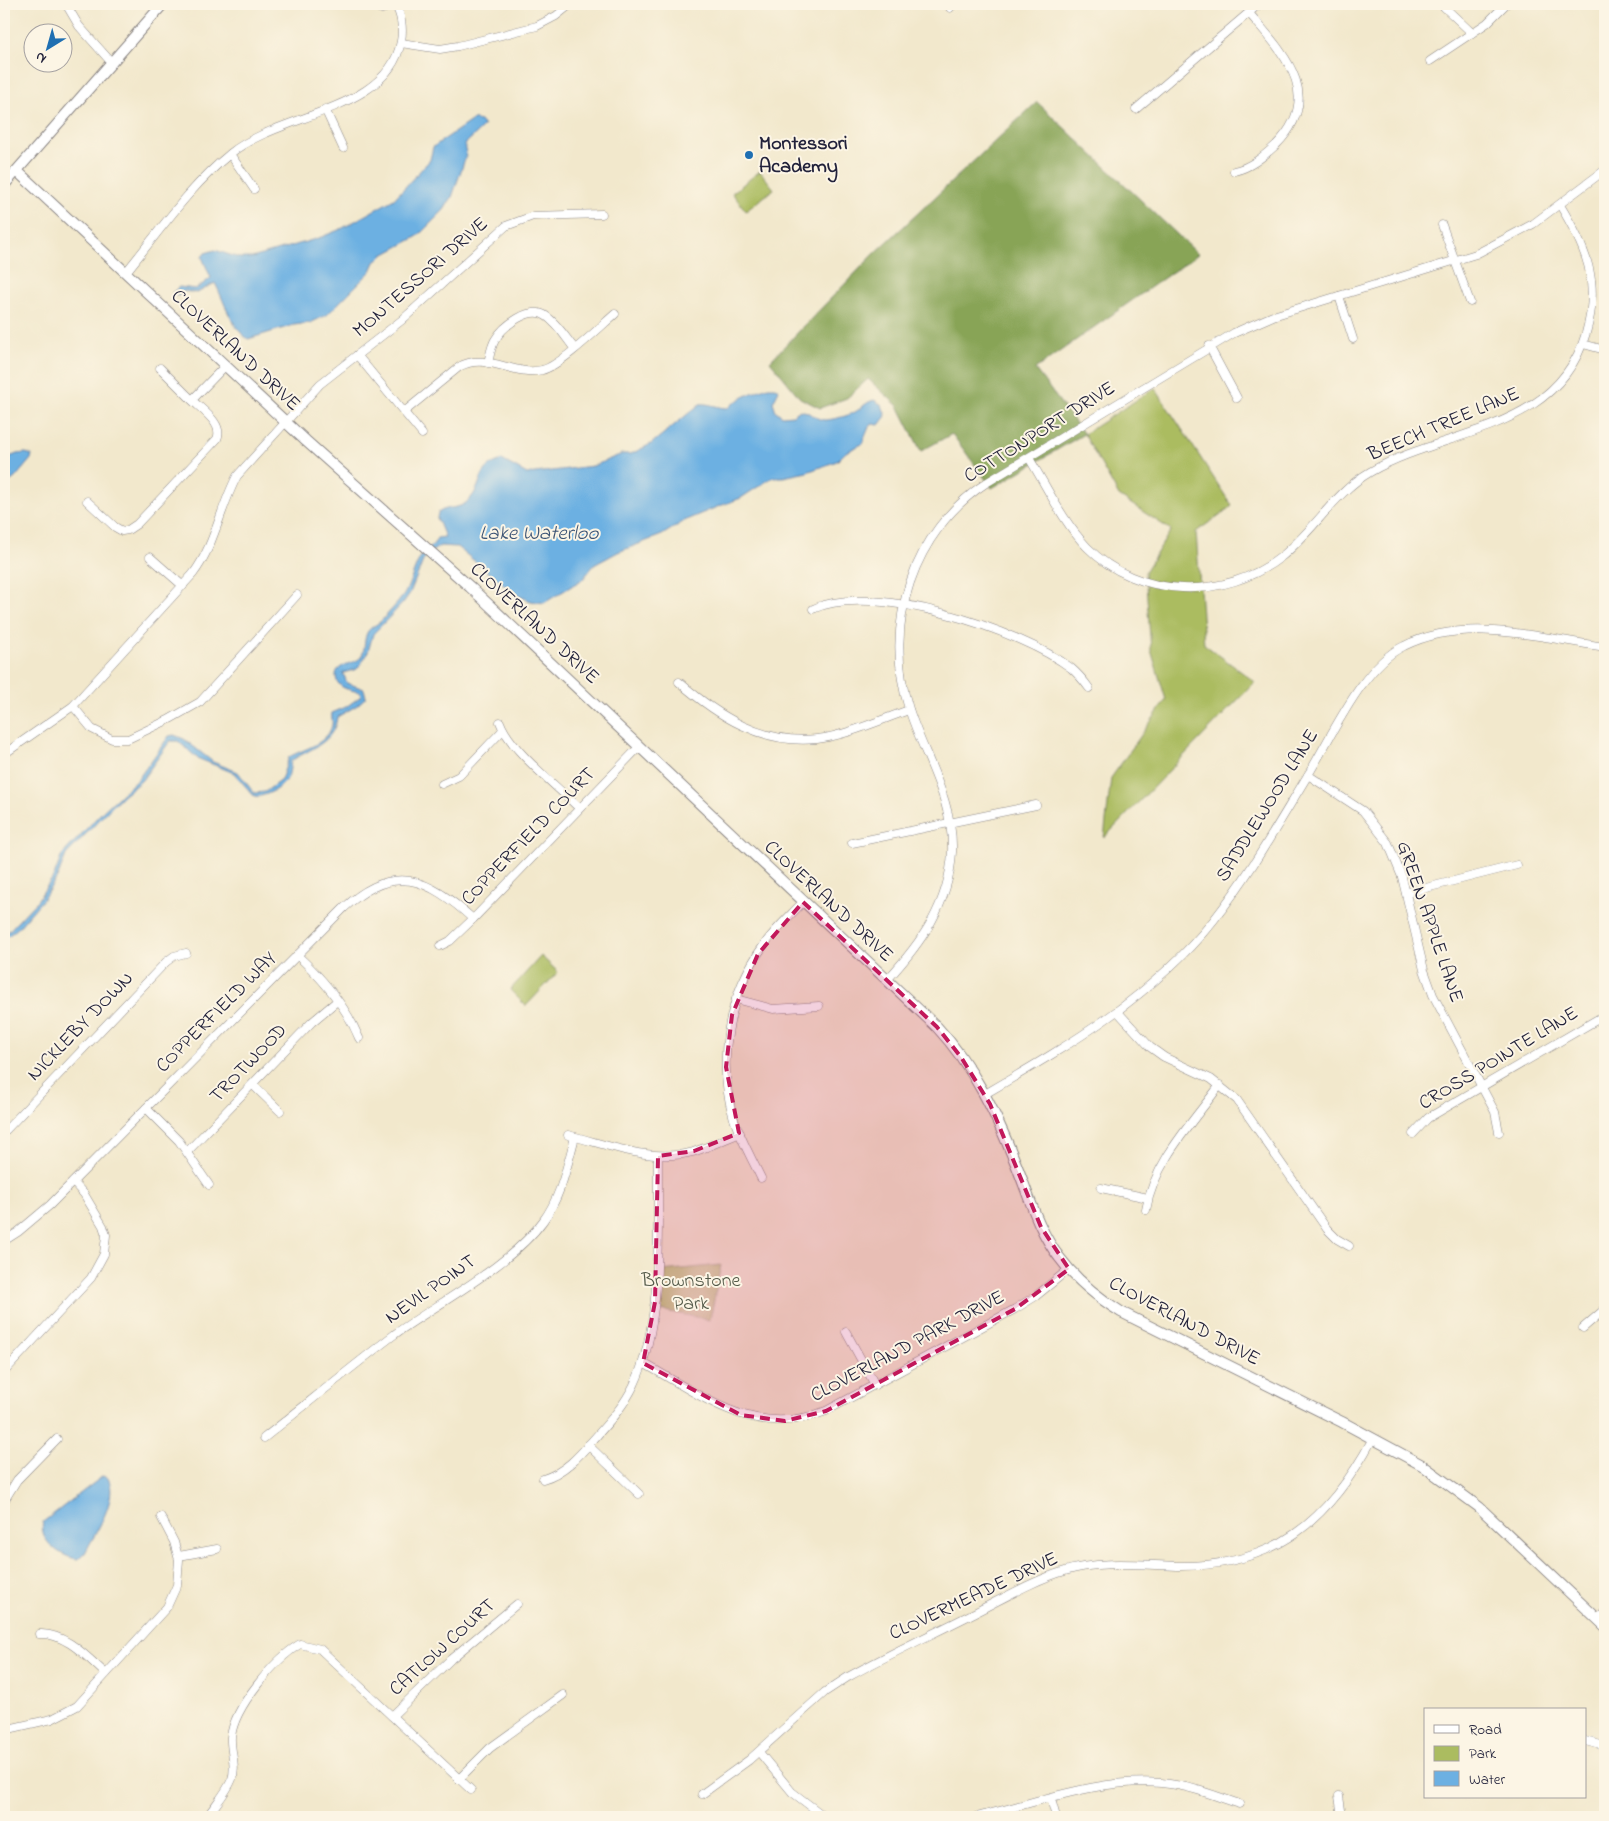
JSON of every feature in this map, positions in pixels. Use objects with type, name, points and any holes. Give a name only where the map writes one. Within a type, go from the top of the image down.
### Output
[{"type":"main road","points":[[4,185],[163,4]]},
{"type":"main road","name":"CLOVERLAND DRIVE","points":[[17,170],[285,421],[441,562],[944,1035],[965,1062],[985,1094],[1041,1227],[1069,1269],[1098,1296],[1121,1312],[1373,1438],[1422,1465],[1479,1507],[1603,1619]]},
{"type":"street","points":[[66,4],[79,26],[112,63]]},
{"type":"street","points":[[126,272],[202,179],[230,154],[264,134],[361,95],[378,82],[393,65],[401,43],[401,24],[396,4],[382,9],[369,4]]},
{"type":"street","points":[[401,43],[436,48],[453,47],[535,27],[556,16],[571,4]]},
{"type":"street","points":[[1136,109],[1259,4]]},
{"type":"street","points":[[1441,4],[1472,33]]},
{"type":"street","points":[[1430,61],[1491,19],[1506,4]]},
{"type":"street","points":[[1234,171],[1253,164],[1282,138],[1294,119],[1298,100],[1296,79],[1289,62],[1249,13]]},
{"type":"street","points":[[325,109],[343,148]]},
{"type":"street","points":[[230,154],[254,189]]},
{"type":"street","name":"COTTONPORT DRIVE","points":[[886,980],[919,943],[940,907],[952,855],[949,822],[937,778],[909,710],[903,686],[899,655],[904,604],[920,558],[934,534],[949,514],[975,491],[1209,346],[1273,316],[1455,262],[1508,238],[1560,205],[1605,170]]},
{"type":"street","name":"BEECH TREE LANE","points":[[1029,458],[1079,537],[1092,552],[1111,566],[1135,579],[1170,587],[1202,588],[1222,585],[1253,575],[1276,561],[1343,494],[1370,472],[1398,459],[1505,420],[1537,403],[1563,380],[1582,344],[1591,314],[1590,271],[1582,243],[1560,205]]},
{"type":"street","name":"MONTESSORI DRIVE","points":[[4,754],[73,706],[183,586],[205,556],[228,494],[238,476],[285,421],[320,384],[402,320],[506,226],[533,216],[602,214]]},
{"type":"street","points":[[1442,225],[1470,302]]},
{"type":"street","points":[[1339,296],[1353,339]]},
{"type":"street","points":[[488,363],[498,336],[522,316],[531,313],[548,317],[574,348]]},
{"type":"street","points":[[404,412],[462,366],[472,362],[488,363],[524,371],[542,370],[553,366],[616,314]]},
{"type":"street","points":[[1582,344],[1605,350]]},
{"type":"street","points":[[1209,346],[1237,398]]},
{"type":"street","points":[[358,355],[422,434]]},
{"type":"street","points":[[192,400],[226,365]]},
{"type":"street","points":[[87,501],[118,530],[128,530],[136,524],[218,437],[217,426],[160,368]]},
{"type":"street","points":[[150,557],[183,586]]},
{"type":"street","points":[[73,706],[92,729],[112,739],[128,739],[170,719],[200,702],[297,595]]},
{"type":"street","points":[[813,609],[828,603],[840,602],[904,604],[983,625],[1024,641],[1065,664],[1089,688]]},
{"type":"street","name":"SADDLEWOOD LANE","points":[[985,1094],[1073,1043],[1118,1012],[1168,969],[1209,926],[1244,879],[1370,675],[1390,654],[1414,641],[1443,633],[1485,630],[1605,647]]},
{"type":"street","points":[[679,682],[707,706],[727,719],[751,730],[777,737],[809,739],[828,737],[909,710]]},
{"type":"street","points":[[442,784],[459,776],[502,726],[517,748],[580,808]]},
{"type":"street","name":"COPPERFIELD COURT","points":[[440,946],[450,941],[473,919],[638,747]]},
{"type":"street","name":"GREEN APPLE LANE","points":[[1308,775],[1367,815],[1388,844],[1406,892],[1424,970],[1433,995],[1496,1115],[1499,1132]]},
{"type":"street","points":[[852,844],[1036,805]]},
{"type":"street","points":[[1406,892],[1517,865]]},
{"type":"street","name":"COPPERFIELD WAY","points":[[4,1241],[34,1219],[73,1182],[297,955],[358,896],[378,884],[392,881],[421,883],[449,897],[473,919]]},
{"type":"street","points":[[761,1178],[740,1133],[731,1106],[726,1067],[727,1037],[736,999],[744,979],[764,946],[803,902]]},
{"type":"street","name":"NICKLEBY DOWN","points":[[4,1132],[166,962],[174,956],[186,953]]},
{"type":"street","points":[[297,955],[311,968],[338,1001],[359,1038]]},
{"type":"street","points":[[736,999],[773,1009],[819,1006]]},
{"type":"street","name":"TROTWOOD","points":[[187,1152],[312,1022],[338,1001]]},
{"type":"street","points":[[1118,1012],[1150,1048],[1220,1085],[1248,1112],[1332,1235],[1350,1246]]},
{"type":"street","name":"CROSS POINTE LANE","points":[[1413,1134],[1425,1120],[1605,1015]]},
{"type":"street","points":[[253,1085],[280,1112]]},
{"type":"street","points":[[1146,1210],[1148,1198],[1164,1162],[1220,1085]]},
{"type":"street","points":[[146,1108],[173,1134],[209,1185]]},
{"type":"street","points":[[543,1479],[562,1471],[588,1445],[625,1401],[643,1362],[650,1335],[655,1302],[658,1156],[694,1152],[740,1133]]},
{"type":"street","name":"NEVIL POINT","points":[[264,1438],[395,1335],[503,1259],[529,1238],[542,1223],[556,1200],[572,1136],[633,1152],[658,1156]]},
{"type":"street","points":[[4,1372],[91,1278],[104,1254],[106,1235],[103,1226],[84,1194],[73,1182]]},
{"type":"street","points":[[1101,1188],[1148,1198]]},
{"type":"street","name":"CLOVERLAND PARK DRIVE","points":[[643,1362],[720,1405],[758,1420],[785,1421],[807,1418],[826,1411],[1014,1309],[1036,1296],[1069,1269]]},
{"type":"street","points":[[1583,1328],[1605,1309]]},
{"type":"street","points":[[846,1332],[875,1385]]},
{"type":"street","name":"CLOVERMEADE DRIVE","points":[[702,1794],[759,1752],[826,1692],[848,1677],[1055,1574],[1090,1565],[1180,1566],[1216,1564],[1248,1556],[1276,1545],[1309,1524],[1333,1501],[1355,1471],[1373,1438]]},
{"type":"street","points":[[4,1501],[12,1487],[57,1439]]},
{"type":"street","points":[[588,1445],[639,1494]]},
{"type":"street","points":[[4,1483],[12,1487]]},
{"type":"street","points":[[4,1730],[52,1719],[64,1714],[82,1701],[169,1604],[178,1581],[179,1556],[161,1517]]},
{"type":"street","points":[[179,1556],[217,1549]]},
{"type":"street","name":"CATLOW COURT","points":[[392,1716],[451,1659],[517,1604]]},
{"type":"street","points":[[39,1634],[54,1636],[68,1643],[106,1674]]},
{"type":"street","points":[[207,1817],[233,1778],[232,1747],[234,1728],[247,1702],[256,1686],[284,1656],[300,1644],[320,1649],[471,1790]]},
{"type":"street","points":[[459,1779],[490,1748],[563,1695]]},
{"type":"street","points":[[1586,1741],[1605,1746]]},
{"type":"street","points":[[759,1752],[792,1792],[825,1817]]},
{"type":"street","points":[[976,1817],[1108,1785],[1156,1782],[1190,1788],[1239,1804]]},
{"type":"street","points":[[1339,1796],[1342,1817]]},
{"type":"street","points":[[1051,1799],[1056,1817]]},
{"type":"highlighted area","points":[[803,902],[937,1027],[961,1057],[990,1104],[1041,1227],[1069,1269],[1015,1309],[826,1411],[785,1421],[741,1415],[643,1363],[655,1302],[658,1156],[694,1151],[739,1133],[726,1067],[732,1015],[758,954]]},
{"type":"green space","points":[[1037,102],[1198,254],[1035,369],[1084,434],[992,488],[952,434],[921,451],[898,406],[868,379],[847,398],[820,408],[800,398],[770,361],[873,255]]},
{"type":"green space","points":[[760,171],[774,189],[746,211],[732,193]]},
{"type":"green space","points":[[1155,388],[1232,506],[1196,532],[1204,644],[1255,682],[1104,838],[1111,778],[1166,700],[1151,650],[1145,572],[1171,530],[1119,496],[1084,434]]},
{"type":"green space","points":[[541,956],[558,972],[526,1006],[510,990]]},
{"type":"green space","name":"Brownstone Park","points":[[721,1265],[710,1320],[660,1310],[661,1271]]},
{"type":"water","points":[[474,119],[480,121],[484,126],[465,144],[466,156],[452,197],[444,210],[418,236],[383,255],[375,262],[371,271],[327,315],[310,323],[294,325],[248,339],[232,321],[215,283],[197,293],[184,291],[178,296],[172,293],[179,287],[196,289],[211,278],[202,257],[205,253],[215,250],[239,258],[252,258],[319,238],[341,229],[394,199],[430,160],[433,147]]},
{"type":"water","name":"Lake Waterloo","points":[[768,387],[775,387],[779,390],[773,402],[776,411],[782,416],[793,415],[800,410],[824,420],[831,419],[852,413],[874,400],[882,405],[886,416],[879,425],[873,424],[869,427],[862,444],[846,452],[837,461],[807,472],[773,477],[741,498],[686,520],[662,535],[618,552],[594,565],[583,579],[544,603],[531,601],[517,595],[457,547],[440,546],[428,554],[423,561],[410,593],[403,603],[373,634],[367,655],[357,669],[343,673],[347,683],[364,689],[366,697],[356,706],[337,717],[335,726],[326,739],[291,761],[286,781],[268,794],[254,796],[234,773],[197,758],[178,741],[170,741],[142,780],[119,799],[66,855],[58,876],[43,899],[18,928],[4,939],[4,936],[36,902],[54,876],[62,855],[103,811],[138,779],[169,736],[174,735],[184,739],[213,762],[238,772],[254,793],[265,792],[281,780],[289,757],[326,737],[332,725],[332,713],[346,707],[361,696],[360,692],[345,688],[339,684],[336,677],[337,672],[342,667],[361,657],[368,631],[380,622],[403,596],[422,555],[434,544],[437,538],[445,537],[437,518],[438,513],[461,506],[469,500],[477,489],[484,472],[494,463],[502,460],[527,474],[593,466],[622,454],[631,454],[651,444],[700,404],[728,408],[741,398]]},
{"type":"water","points":[[26,453],[32,455],[31,459],[15,478],[4,486],[4,459]]},
{"type":"water","points":[[103,1476],[108,1478],[111,1486],[108,1506],[100,1526],[85,1553],[79,1559],[59,1552],[44,1536],[43,1522]]},
{"type":"place","name":"Montessori Academy","points":[[749,155]]}]
